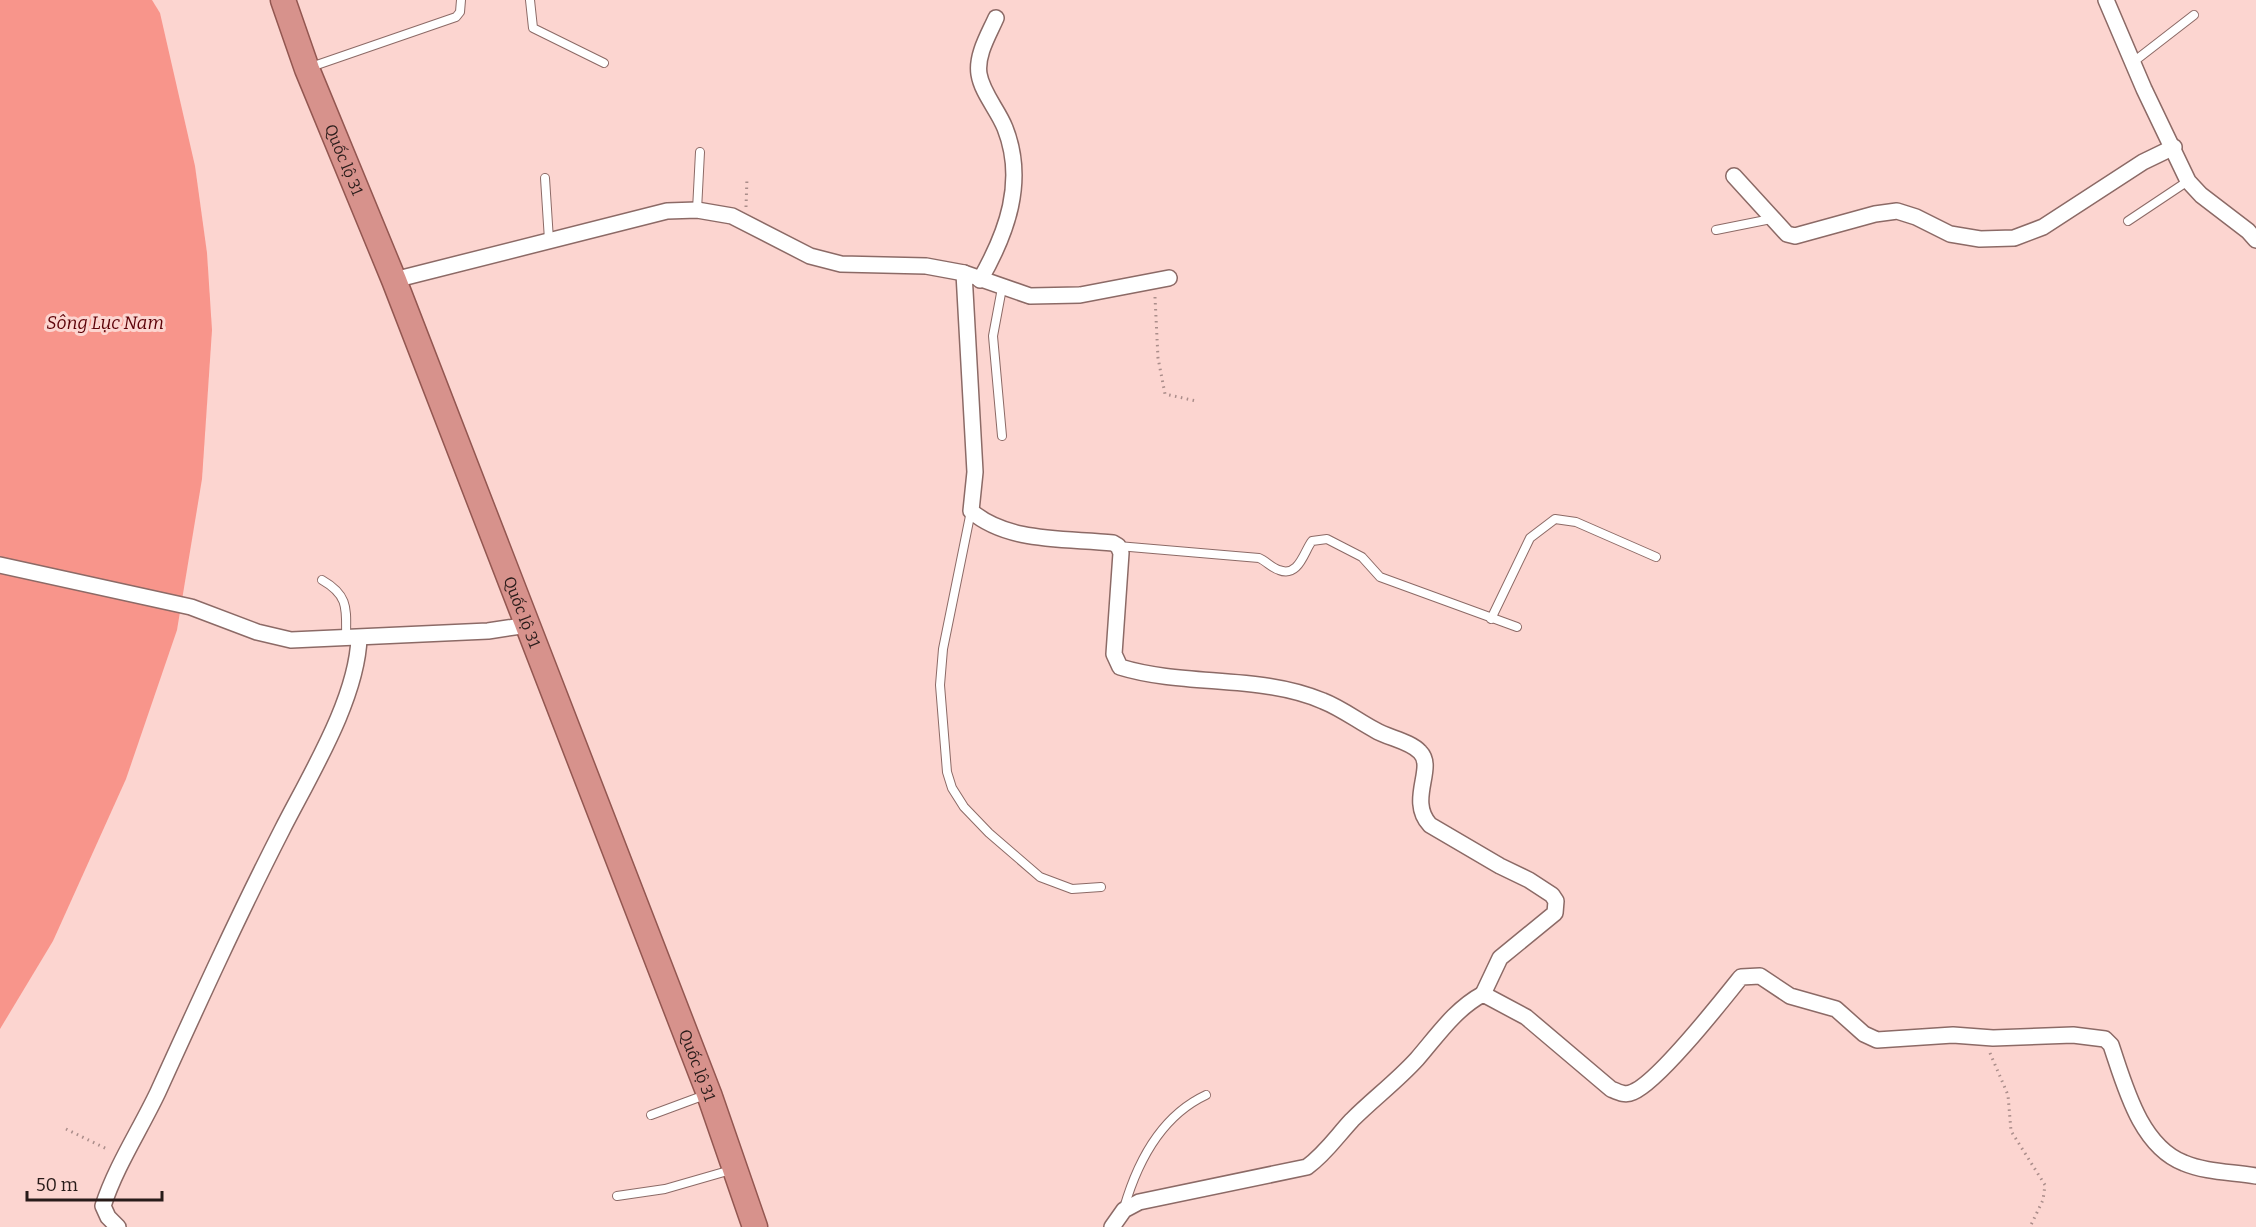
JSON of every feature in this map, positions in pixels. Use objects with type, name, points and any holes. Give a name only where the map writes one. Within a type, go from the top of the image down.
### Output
[{"type":"highway","name":"Quốc lộ 31","points":[[283,0],[307,69],[394,280],[709,1094],[755,1227]]},
{"type":"street","points":[[2106,0],[2132,63],[2174,147],[2188,181],[2201,195],[2253,233]]},
{"type":"street","points":[[980,280],[998,248],[1008,217],[1015,172],[1005,128],[979,74],[981,54],[996,18]]},
{"type":"street","points":[[1734,176],[1782,232],[1795,236],[1875,214],[1897,211],[1916,217],[1950,234],[1980,239],[2014,238],[2043,227],[2143,162],[2174,147]]},
{"type":"street","points":[[394,280],[667,211],[697,210],[732,216],[810,256],[841,264],[926,266],[964,273],[1030,296],[1080,294],[1162,279]]},
{"type":"street","points":[[964,273],[975,472],[971,511],[994,527],[1010,532],[1113,543],[1118,546],[1121,553],[1114,654],[1120,667],[1148,675],[1198,678],[1278,689],[1323,700],[1377,731],[1415,748],[1425,761],[1420,807],[1422,816],[1430,825],[1500,866],[1529,880],[1556,901],[1556,913],[1500,958],[1483,994],[1471,1000],[1451,1019],[1414,1062],[1348,1125],[1323,1156],[1307,1167],[1139,1202],[1124,1210],[1112,1227]]},
{"type":"street","points":[[0,565],[191,608],[257,632],[291,640],[488,631],[528,625]]},
{"type":"street","points":[[118,1227],[108,1217],[103,1206],[254,885],[326,744],[356,673],[352,638]]},
{"type":"street","points":[[1483,994],[1526,1017],[1611,1089],[1622,1094],[1633,1092],[1650,1080],[1681,1049],[1741,977],[1750,975],[1760,976],[1790,996],[1836,1009],[1864,1034],[1877,1040],[1927,1035],[1983,1038],[2073,1035],[2105,1039],[2111,1046],[2141,1121],[2169,1155],[2185,1164],[2256,1176]]},
{"type":"lane","points":[[307,69],[456,17],[460,12],[461,0]]},
{"type":"lane","points":[[530,0],[533,28],[604,63]]},
{"type":"lane","points":[[2132,63],[2194,15]]},
{"type":"lane","points":[[697,210],[700,152]]},
{"type":"lane","points":[[545,178],[549,240]]},
{"type":"lane","points":[[2128,220],[2188,181]]},
{"type":"lane","points":[[1716,230],[1771,219]]},
{"type":"lane","points":[[1002,288],[993,336],[1002,436]]},
{"type":"lane","points":[[971,511],[943,649],[941,676],[947,772],[952,788],[964,807],[989,833],[1040,877],[1072,889],[1101,887]]},
{"type":"lane","points":[[1491,619],[1530,538],[1548,522],[1555,519],[1576,522],[1656,557]]},
{"type":"lane","points":[[1118,546],[1259,558],[1279,570],[1286,571],[1302,562],[1312,541],[1327,539],[1362,557],[1380,577],[1517,627]]},
{"type":"lane","points":[[322,580],[336,587],[343,595],[352,638]]},
{"type":"lane","points":[[651,1115],[709,1094]]},
{"type":"lane","points":[[1124,1210],[1132,1180],[1146,1152],[1179,1112],[1206,1095]]},
{"type":"lane","points":[[616,1196],[665,1189],[736,1169]]},
{"type":"path","points":[[732,216],[744,209],[747,204],[747,178]]},
{"type":"path","points":[[1162,279],[1158,358],[1165,394],[1196,401]]},
{"type":"path","points":[[1983,1038],[2008,1095],[2011,1131],[2045,1185],[2043,1200],[2030,1227]]},
{"type":"path","points":[[66,1129],[124,1158]]},
{"type":"water","name":"Sông Lục Nam","points":[[0,0],[152,0],[160,13],[195,166],[207,253],[212,330],[202,479],[177,630],[126,779],[53,941],[0,1029]]}]
